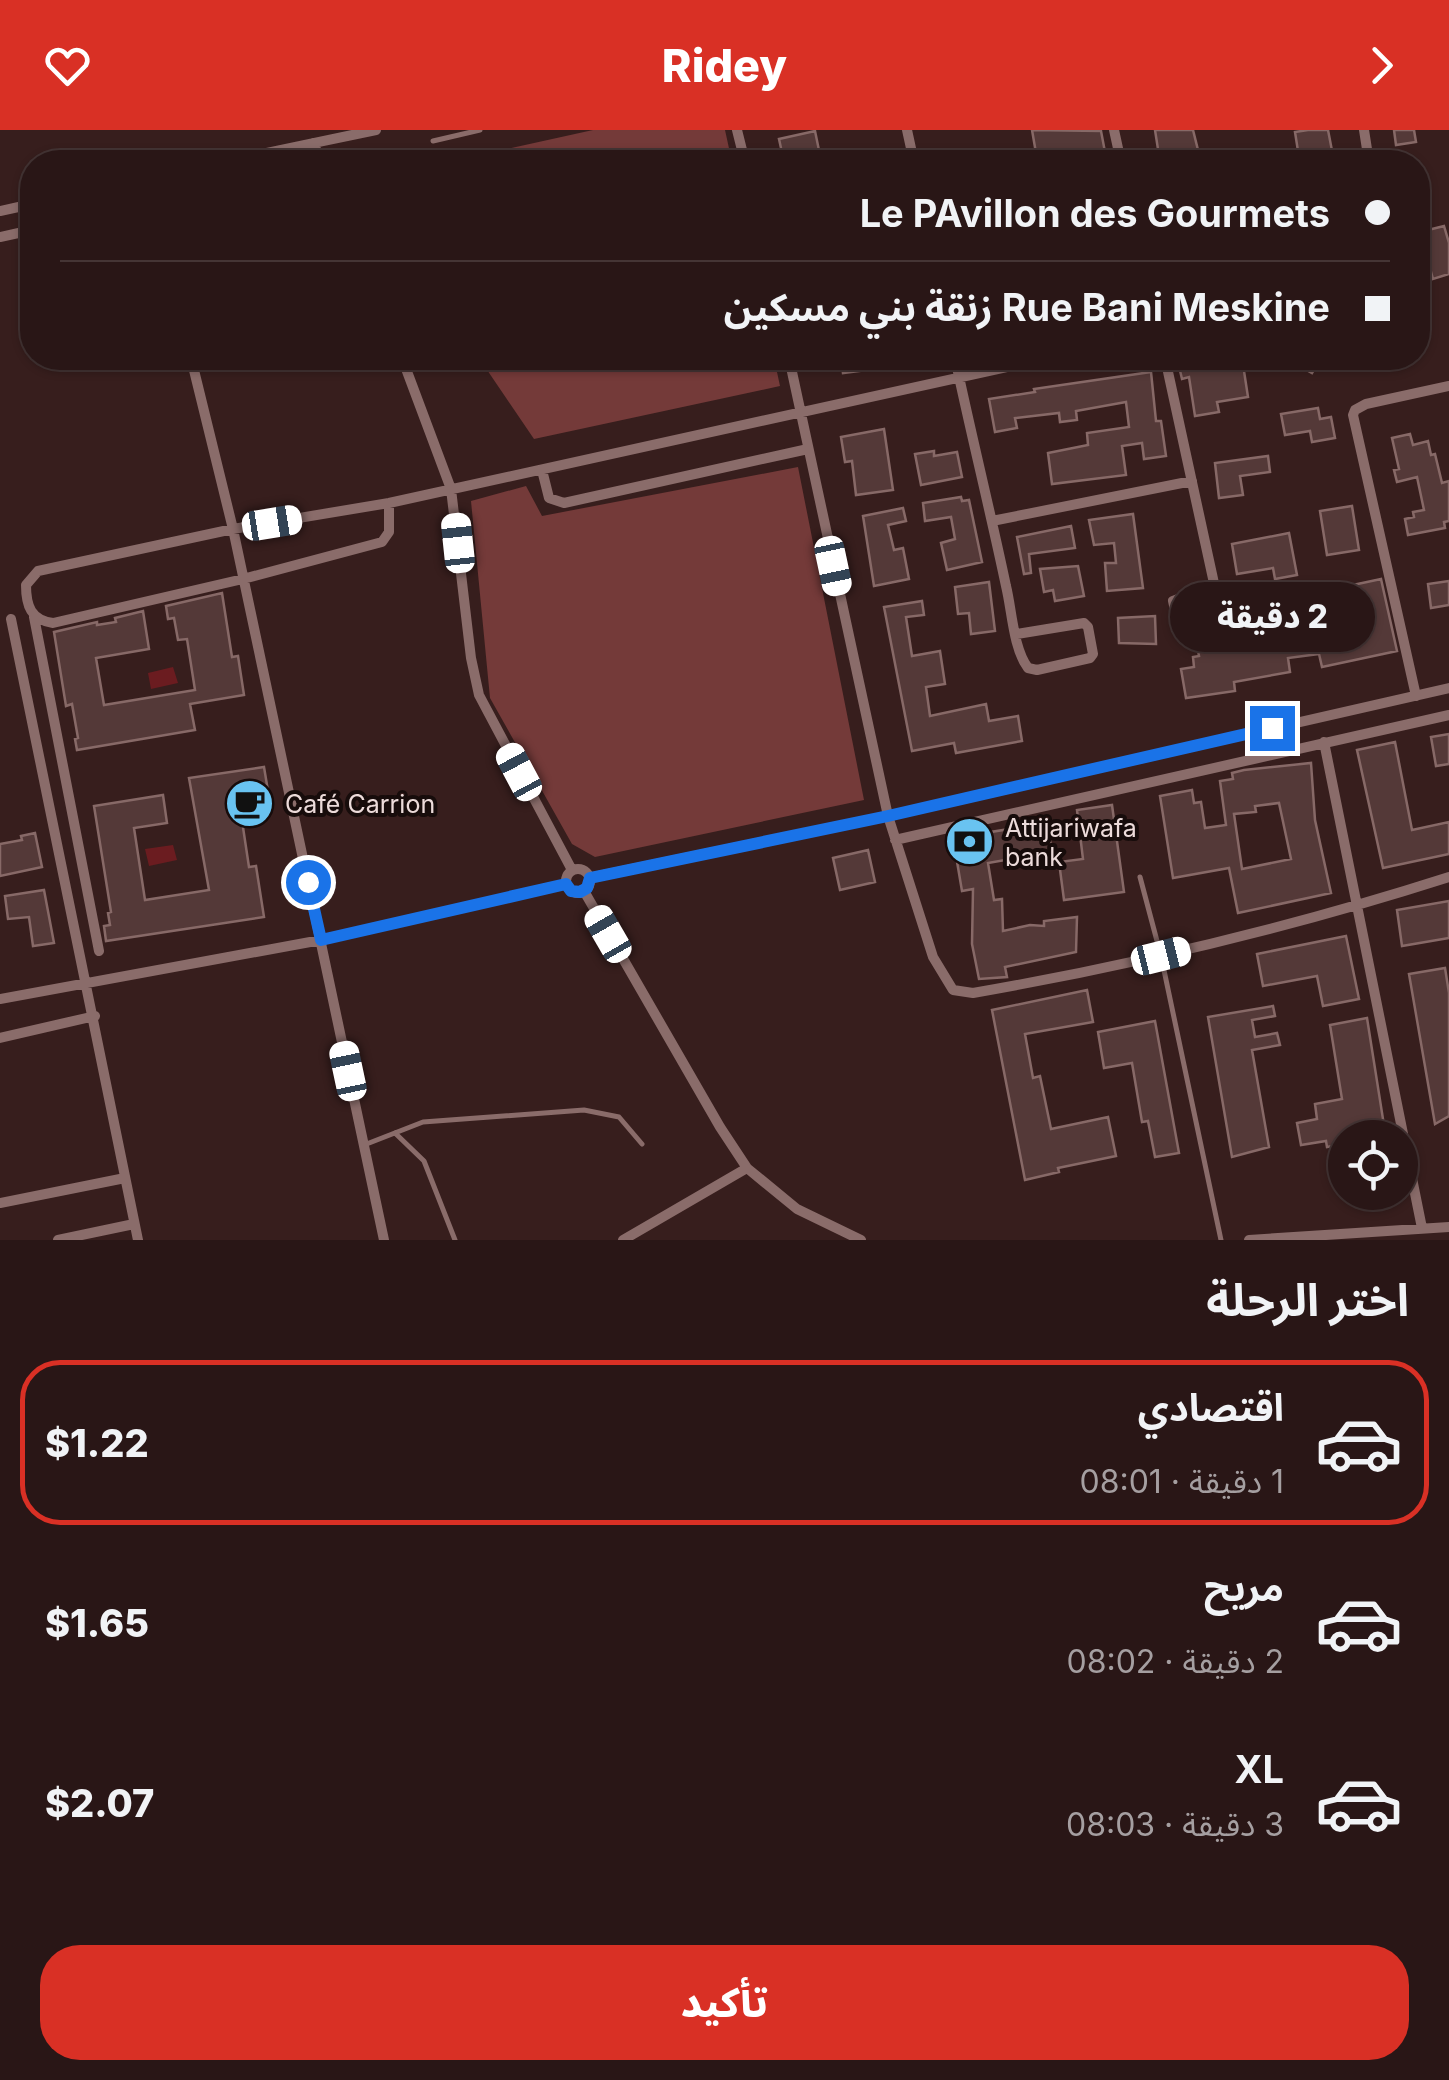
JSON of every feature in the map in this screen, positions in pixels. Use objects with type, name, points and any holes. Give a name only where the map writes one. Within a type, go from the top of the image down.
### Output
[{"type":"street","points":[[292,150],[319,138],[376,130]]},
{"type":"street","points":[[195,370],[233,530],[384,1240]]},
{"type":"street","points":[[406,370],[451,489],[479,696],[572,870]]},
{"type":"street","points":[[792,370],[894,840],[933,957],[953,990],[972,994],[1161,956],[1355,907],[1449,877]]},
{"type":"street","points":[[957,370],[1017,634],[1024,662],[1032,670],[1090,658],[1093,654],[1084,623],[1017,634]]},
{"type":"street","points":[[99,951],[34,616],[28,606],[26,585],[38,571],[233,530],[389,504],[995,370]]},
{"type":"street","points":[[1168,370],[1192,480],[1214,585],[1222,629],[1181,637],[1174,601],[1214,585]]},
{"type":"street","points":[[1416,696],[1353,415],[1366,404],[1449,386]]},
{"type":"street","points":[[542,470],[549,498],[564,503],[808,449]]},
{"type":"street","points":[[992,522],[1192,480]]},
{"type":"street","points":[[34,616],[53,623],[382,542],[389,532],[389,504]]},
{"type":"street","points":[[12,619],[138,1240]]},
{"type":"street","points":[[590,878],[888,816],[1449,688]]},
{"type":"street","points":[[894,840],[1449,715]]},
{"type":"street","points":[[1324,742],[1422,1228]]},
{"type":"street","points":[[572,870],[582,869],[590,878]]},
{"type":"street","points":[[566,884],[572,870]]},
{"type":"street","points":[[584,891],[590,878]]},
{"type":"street","points":[[0,999],[321,940],[566,884]]},
{"type":"street","points":[[566,884],[571,891],[584,891]]},
{"type":"street","points":[[584,891],[747,1168],[797,1209],[861,1240]]},
{"type":"street","points":[[0,1038],[95,1016]]},
{"type":"street","points":[[622,1240],[747,1168]]},
{"type":"street","points":[[0,1203],[126,1178]]},
{"type":"street","points":[[58,1240],[134,1224]]},
{"type":"street","points":[[1249,1240],[1449,1227]]},
{"type":"lane","points":[[433,141],[480,130]]},
{"type":"lane","points":[[1140,876],[1161,956],[1221,1240]]},
{"type":"lane","points":[[364,1145],[424,1122],[584,1110],[618,1117],[642,1144]]},
{"type":"lane","points":[[394,1134],[424,1161],[454,1240]]},
{"type":"shaded area","points":[[593,130],[725,130],[729,150],[502,150]]},
{"type":"shaded area","points":[[487,370],[777,370],[780,386],[534,439]]},
{"type":"shaded area","points":[[798,467],[864,800],[595,857],[572,844],[490,698],[471,501],[526,486],[542,516]]},
{"type":"shaded area","points":[[173,667],[178,683],[151,689],[148,673]]},
{"type":"shaded area","points":[[173,845],[177,860],[149,866],[145,849]]},
{"type":"building","points":[[1032,130],[1101,131],[1105,150],[1035,150]]},
{"type":"building","points":[[1155,130],[1193,130],[1198,150],[1158,150]]},
{"type":"building","points":[[1328,130],[1332,150],[1298,150],[1295,132]]},
{"type":"building","points":[[1394,130],[1414,130],[1416,142],[1396,145]]},
{"type":"building","points":[[815,131],[819,150],[781,150],[779,139]]},
{"type":"building","points":[[1444,226],[1449,243],[1449,274],[1433,279],[1430,268],[1430,230]]},
{"type":"building","points":[[1180,370],[1244,370],[1248,397],[1217,402],[1219,412],[1195,416],[1189,377],[1182,379]]},
{"type":"building","points":[[1151,372],[1156,421],[1161,421],[1166,456],[1144,459],[1142,443],[1122,446],[1126,475],[1052,484],[1048,453],[1088,445],[1087,433],[1129,427],[1126,402],[1076,411],[1077,420],[1060,422],[1059,413],[1015,418],[1017,428],[995,432],[989,399]]},
{"type":"building","points":[[1318,408],[1320,419],[1331,417],[1335,438],[1312,442],[1310,431],[1285,435],[1281,414]]},
{"type":"building","points":[[884,429],[893,490],[856,495],[852,461],[845,462],[841,437]]},
{"type":"building","points":[[1410,434],[1413,445],[1428,441],[1442,483],[1449,481],[1449,521],[1444,522],[1445,528],[1408,535],[1405,519],[1424,510],[1417,477],[1397,482],[1394,470],[1399,469],[1392,438]]},
{"type":"building","points":[[934,451],[934,456],[957,452],[962,477],[921,485],[915,454]]},
{"type":"building","points":[[1268,456],[1270,472],[1240,476],[1243,495],[1219,498],[1215,463]]},
{"type":"building","points":[[961,497],[962,501],[969,500],[982,562],[947,570],[941,543],[955,539],[951,517],[925,521],[923,503]]},
{"type":"building","points":[[1352,506],[1359,550],[1327,555],[1320,511]]},
{"type":"building","points":[[903,508],[906,521],[888,525],[894,550],[903,548],[909,579],[874,586],[863,516]]},
{"type":"building","points":[[1133,514],[1143,588],[1107,591],[1105,563],[1116,563],[1114,543],[1094,545],[1089,520]]},
{"type":"building","points":[[1071,526],[1075,548],[1029,554],[1031,573],[1024,574],[1017,537]]},
{"type":"building","points":[[1289,533],[1297,575],[1275,579],[1273,568],[1237,574],[1232,544]]},
{"type":"building","points":[[1078,566],[1084,596],[1055,601],[1053,590],[1044,592],[1040,569]]},
{"type":"building","points":[[1381,579],[1397,651],[1322,667],[1319,654],[1288,658],[1290,672],[1234,682],[1235,691],[1186,698],[1181,669],[1194,667],[1193,657],[1199,656],[1198,650],[1315,634],[1306,595]]},
{"type":"building","points":[[1449,581],[1449,605],[1431,608],[1428,584]]},
{"type":"building","points":[[989,582],[995,631],[971,634],[969,613],[958,614],[955,587]]},
{"type":"building","points":[[222,593],[232,657],[238,656],[244,695],[190,704],[195,730],[77,750],[72,704],[66,706],[54,632],[97,622],[116,622],[115,618],[143,611],[149,649],[96,658],[104,705],[195,690],[187,639],[178,640],[174,618],[168,619],[166,606]]},
{"type":"building","points":[[922,601],[924,615],[906,617],[912,656],[940,651],[945,684],[926,687],[930,716],[986,704],[989,721],[1018,716],[1022,741],[956,753],[954,743],[912,751],[884,607]]},
{"type":"building","points":[[1155,616],[1156,644],[1119,643],[1118,618]]},
{"type":"building","points":[[1449,734],[1449,764],[1436,766],[1431,737]]},
{"type":"building","points":[[1395,742],[1412,830],[1449,822],[1449,854],[1383,868],[1357,750]]},
{"type":"building","points":[[1311,763],[1315,820],[1331,893],[1238,913],[1229,868],[1173,878],[1160,796],[1192,790],[1194,803],[1201,802],[1205,828],[1226,825],[1220,781],[1233,779],[1232,773]],"holes":[[[1279,803],[1291,859],[1242,869],[1234,814],[1256,812],[1255,806]]]},
{"type":"building","points":[[264,767],[271,809],[241,814],[249,867],[256,866],[264,917],[106,941],[104,926],[110,925],[111,912],[94,806],[163,795],[167,823],[134,828],[145,900],[209,890],[189,778]]},
{"type":"building","points":[[1112,805],[1124,892],[1064,900],[1059,862],[1083,859],[1077,810]]},
{"type":"building","points":[[1047,823],[1052,852],[988,863],[994,900],[1002,899],[1003,931],[1077,917],[1076,952],[1005,967],[1007,977],[979,979],[972,944],[973,889],[962,891],[953,838]]},
{"type":"building","points":[[35,833],[42,867],[0,876],[0,844]]},
{"type":"building","points":[[868,850],[875,882],[840,890],[833,858]]},
{"type":"building","points":[[44,890],[54,943],[33,946],[29,917],[8,919],[5,896]]},
{"type":"building","points":[[1449,901],[1449,938],[1402,946],[1397,910]]},
{"type":"building","points":[[1346,936],[1359,999],[1323,1006],[1317,976],[1263,986],[1257,954]]},
{"type":"building","points":[[1445,968],[1449,993],[1449,1116],[1435,1124],[1409,974]]},
{"type":"building","points":[[1087,990],[1093,1022],[1025,1034],[1033,1078],[1040,1076],[1051,1129],[1108,1117],[1116,1156],[1058,1168],[1059,1172],[1025,1180],[992,1010]]},
{"type":"building","points":[[1273,1006],[1275,1016],[1252,1020],[1255,1037],[1277,1033],[1280,1045],[1252,1050],[1269,1147],[1232,1157],[1208,1017]]},
{"type":"building","points":[[1367,1018],[1383,1120],[1328,1120],[1328,1147],[1326,1141],[1301,1145],[1297,1123],[1317,1119],[1315,1104],[1342,1099],[1330,1025]]},
{"type":"building","points":[[1155,1021],[1179,1153],[1155,1157],[1148,1121],[1142,1122],[1132,1063],[1104,1068],[1098,1032]]},
{"type":"place","name":"Café Carrion","points":[[250,804]]},
{"type":"place","name":"Attijariwafa bank","points":[[970,842]]},
{"type":"route","points":[[308,882],[321,940],[566,884],[571,891],[580,892],[590,884],[590,878],[888,816],[1272,728]]}]
